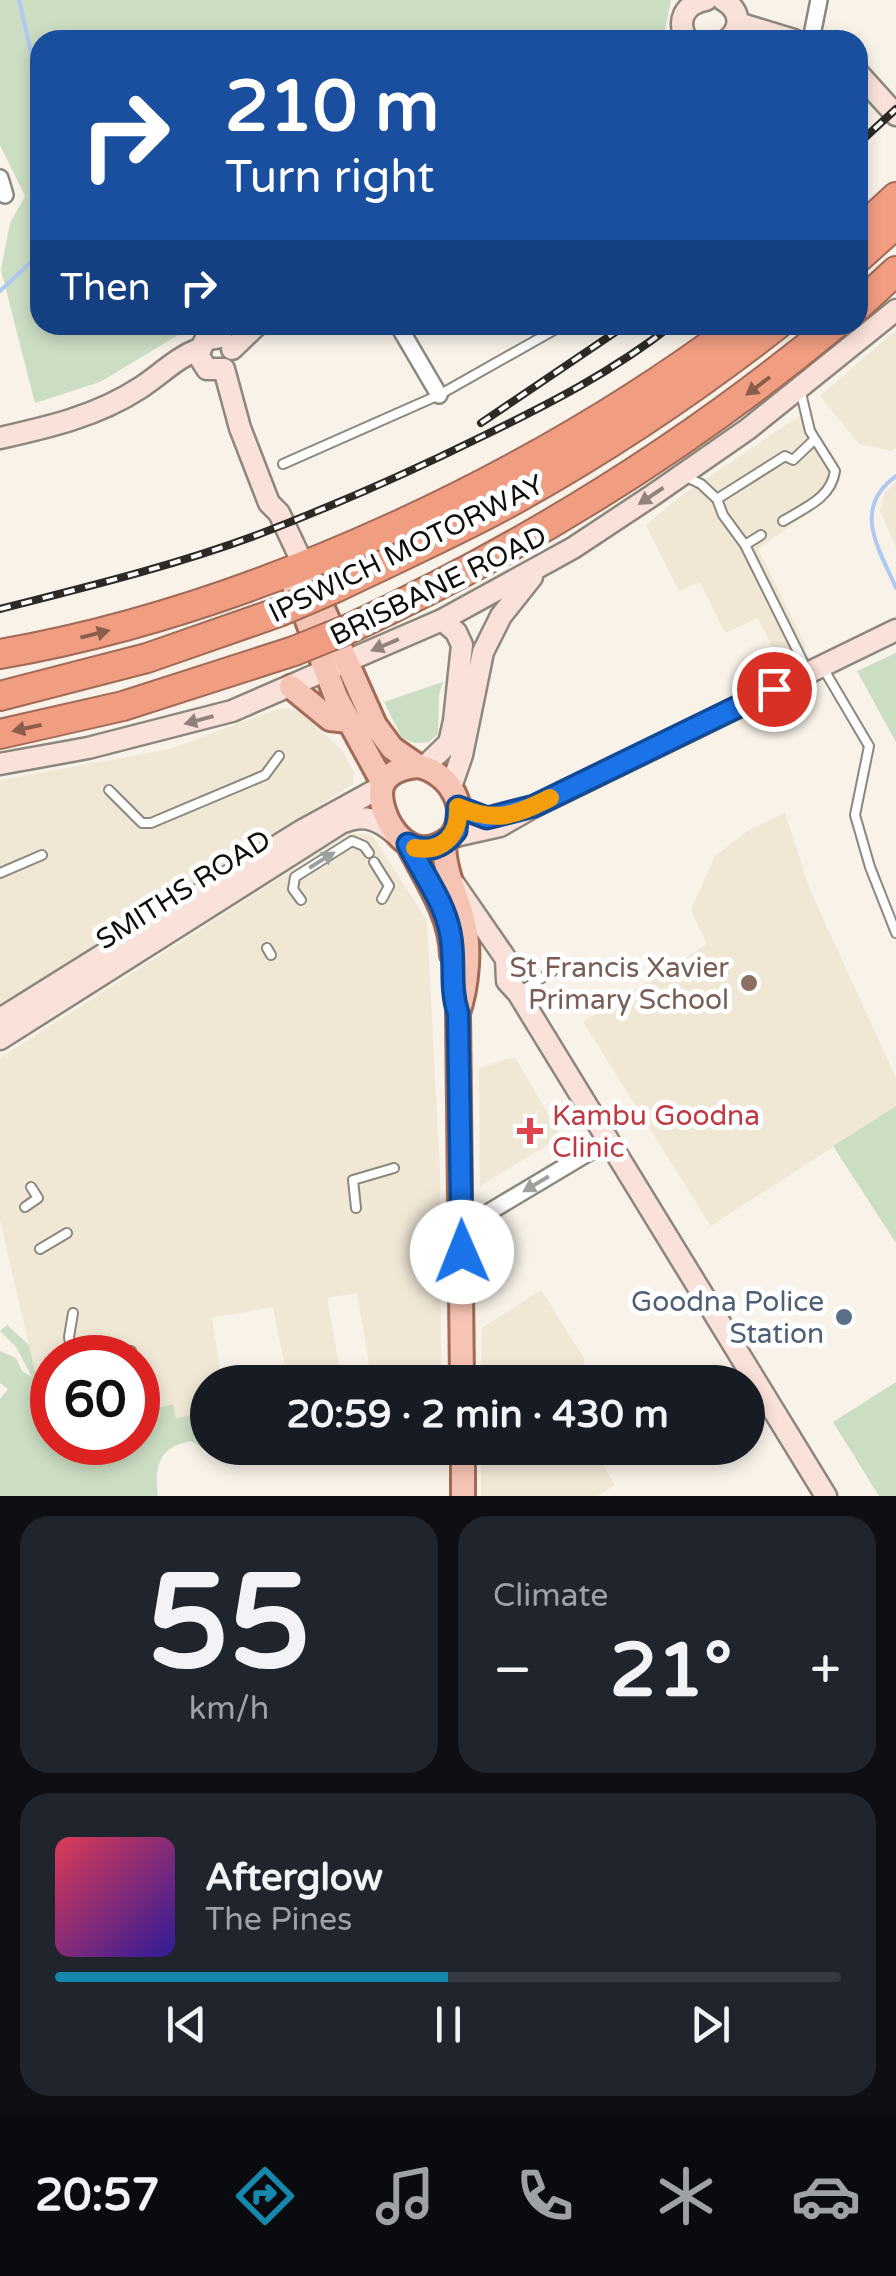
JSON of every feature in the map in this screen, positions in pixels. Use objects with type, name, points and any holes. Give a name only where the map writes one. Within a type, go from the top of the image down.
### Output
[{"type":"highway","points":[[868,223],[896,197]]},
{"type":"highway","points":[[868,249],[896,224]]},
{"type":"highway","points":[[868,297],[896,271]]},
{"type":"highway","points":[[0,654],[84,638],[166,616],[423,512],[629,400],[723,335]]},
{"type":"highway","name":"IPSWICH MOTORWAY","points":[[0,696],[147,658],[335,588],[551,479],[688,391],[764,335]]},
{"type":"highway","name":"IPSWICH MOTORWAY","points":[[0,734],[123,706],[294,650],[351,628],[465,573],[596,498],[694,433],[821,335]]},
{"type":"main road","points":[[295,567],[336,666],[348,721],[382,785],[386,812],[441,906],[451,935],[452,995],[458,1013],[462,1365]]},
{"type":"main road","points":[[336,666],[392,748],[441,774],[454,797],[458,822],[448,840],[450,880],[465,924],[464,994],[458,1013]]},
{"type":"main road","points":[[291,686],[330,718],[348,721]]},
{"type":"main road","points":[[382,785],[397,772],[421,766]]},
{"type":"main road","points":[[403,840],[423,850],[448,840]]},
{"type":"main road","points":[[463,1465],[463,1496]]},
{"type":"street","points":[[723,0],[733,8],[733,30]]},
{"type":"street","points":[[814,30],[820,0]]},
{"type":"street","points":[[683,30],[682,18],[699,1]]},
{"type":"street","points":[[868,84],[896,115]]},
{"type":"street","points":[[0,178],[6,195]]},
{"type":"street","name":"BRISBANE ROAD","points":[[868,333],[896,310]]},
{"type":"street","points":[[0,438],[72,420],[241,335]]},
{"type":"street","points":[[404,335],[440,396]]},
{"type":"street","name":"BRISBANE ROAD","points":[[0,764],[232,712],[442,620],[534,570],[682,475],[800,389],[866,335]]},
{"type":"street","points":[[219,349],[240,428],[268,503],[278,513],[295,567]]},
{"type":"street","points":[[534,570],[530,584],[501,616],[482,652],[454,797],[487,818],[534,806]]},
{"type":"street","points":[[421,766],[449,742],[454,721],[462,645],[456,632],[442,620]]},
{"type":"street","points":[[448,840],[500,826],[896,630]]},
{"type":"street","name":"SMITHS ROAD","points":[[0,1039],[337,809],[382,785]]},
{"type":"street","name":"SMITHS ROAD","points":[[0,1018],[341,822],[375,819],[403,840]]},
{"type":"street","points":[[450,880],[506,959],[512,987],[826,1496]]},
{"type":"street","points":[[461,1220],[479,1218],[608,1141]]},
{"type":"lane","points":[[283,464],[440,396],[546,335]]},
{"type":"lane","points":[[783,521],[823,496],[832,485],[835,470],[814,440],[800,389]]},
{"type":"lane","points":[[717,499],[785,456],[793,460],[800,456],[814,440]]},
{"type":"lane","points":[[682,475],[701,484],[717,499],[815,669],[869,746],[855,814],[870,867],[896,932]]},
{"type":"lane","points":[[744,545],[761,535]]},
{"type":"lane","points":[[110,790],[142,823],[151,823],[265,775],[279,756]]},
{"type":"lane","points":[[301,900],[293,889],[295,876],[352,841],[364,846],[389,886],[382,899]]},
{"type":"lane","points":[[0,872],[42,856]]},
{"type":"lane","points":[[512,987],[553,971]]},
{"type":"lane","points":[[356,1208],[354,1180],[394,1168]]},
{"type":"lane","points":[[24,1207],[38,1198],[31,1188]]},
{"type":"lane","points":[[40,1249],[67,1233]]},
{"type":"lane","points":[[69,1335],[73,1312]]},
{"type":"shaded area","points":[[896,330],[896,448],[891,451],[859,444],[820,396]]},
{"type":"shaded area","points":[[811,408],[817,434],[838,463],[841,474],[837,489],[824,502],[758,549],[807,648],[779,661],[758,618],[725,633],[700,582],[679,591],[646,525],[681,496]]},
{"type":"shaded area","points":[[896,483],[896,547],[880,511],[885,492]]},
{"type":"shaded area","points":[[289,708],[300,712],[342,750],[354,772],[353,784],[0,1006],[0,780],[170,749]]},
{"type":"shaded area","name":"St Francis Xavier Primary School","points":[[785,813],[810,890],[896,1078],[896,1106],[711,1226],[583,1022],[707,944],[691,910],[715,856],[749,830]]},
{"type":"shaded area","points":[[350,833],[372,835],[427,921],[440,1174],[441,1365],[369,1365],[357,1293],[327,1298],[339,1365],[285,1365],[273,1307],[212,1318],[219,1365],[190,1365],[190,1415],[175,1418],[172,1405],[160,1408],[160,1335],[30,1335],[30,1349],[0,1220],[0,1058]]},
{"type":"shaded area","points":[[515,1057],[561,1137],[480,1186],[479,1068]]},
{"type":"shaded area","points":[[541,1290],[584,1358],[584,1365],[481,1365],[482,1328]]},
{"type":"shaded area","points":[[481,1465],[603,1465],[615,1485],[597,1496],[481,1496]]},
{"type":"green space","points":[[0,0],[671,0],[665,30],[30,30],[30,335],[178,335],[100,382],[35,403],[1,270],[10,223],[25,196],[0,145]]},
{"type":"green space","points":[[896,653],[896,742],[857,671]]},
{"type":"green space","points":[[443,682],[438,734],[429,742],[414,743],[402,738],[384,702]]},
{"type":"green space","points":[[896,1106],[896,1243],[833,1146]]},
{"type":"green space","points":[[7,1325],[29,1345],[30,1373],[16,1347],[0,1331]]},
{"type":"green space","points":[[0,1351],[16,1358],[22,1371],[30,1376],[30,1465],[159,1465],[158,1496],[0,1496],[0,1399],[8,1389],[0,1383]]},
{"type":"green space","points":[[896,1382],[896,1496],[879,1496],[833,1422]]},
{"type":"green space","points":[[173,1404],[176,1418],[190,1416],[190,1441],[172,1448],[161,1459],[160,1407]]},
{"type":"waterway","points":[[19,0],[30,48]]},
{"type":"waterway","points":[[0,291],[30,263]]},
{"type":"waterway","points":[[896,476],[882,489],[872,515],[877,544],[896,588]]},
{"type":"railway","points":[[868,135],[896,109]]},
{"type":"railway","points":[[481,423],[611,335]]},
{"type":"railway","points":[[0,609],[194,557],[342,501],[555,400],[658,335]]},
{"type":"slow traffic","points":[[415,848],[436,848],[451,838],[456,831],[458,807],[494,818],[550,798]]},
{"type":"place","name":"St Francis Xavier Primary School","points":[[749,983]]},
{"type":"place","name":"Kambu Goodna Clinic","points":[[530,1131]]},
{"type":"place","name":"Goodna Police Station","points":[[844,1317]]},
{"type":"route","points":[[462,1252],[458,1013],[452,995],[451,935],[441,906],[408,844],[423,850],[436,848],[456,831],[458,807],[487,818],[534,806],[774,689]]}]
